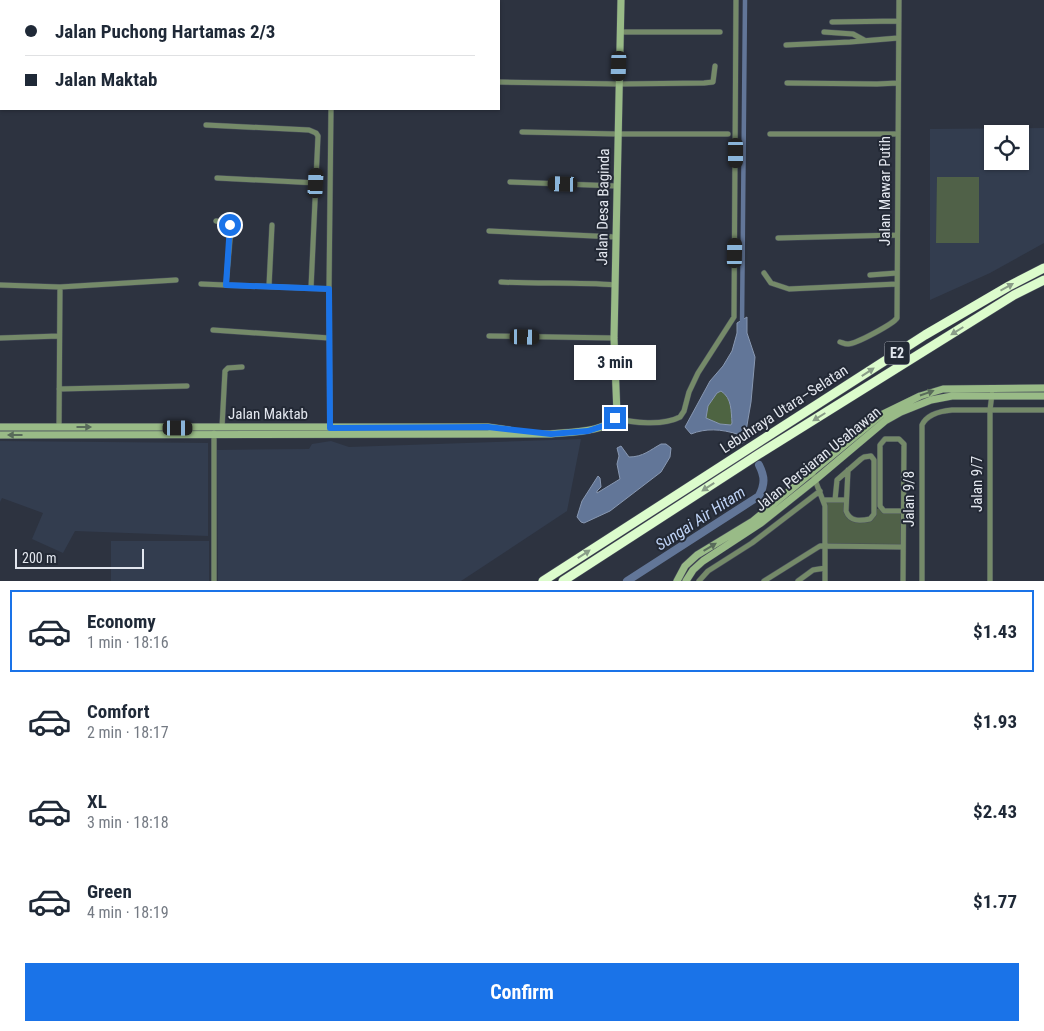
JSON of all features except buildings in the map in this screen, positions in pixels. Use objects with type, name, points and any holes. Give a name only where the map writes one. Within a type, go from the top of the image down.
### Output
[{"type":"highway","name":"Lebuhraya Utara–Selatan","points":[[543,581],[926,335],[1009,286],[1044,268]]},
{"type":"highway","name":"Lebuhraya Utara–Selatan","points":[[563,581],[759,454],[1014,295],[1044,280]]},
{"type":"street","name":"Jalan Desa Baginda","points":[[616,416],[614,338],[621,0]]},
{"type":"street","points":[[616,416],[628,422],[666,421],[680,417],[698,373],[734,317],[736,0]]},
{"type":"street","name":"Jalan Mawar Putih","points":[[840,342],[848,344],[857,342],[894,322],[897,315],[899,0]]},
{"type":"street","points":[[832,22],[899,21]]},
{"type":"street","points":[[620,32],[720,32]]},
{"type":"street","points":[[824,32],[853,34],[865,41]]},
{"type":"street","points":[[786,45],[898,38]]},
{"type":"street","points":[[500,82],[619,84],[713,82],[715,66]]},
{"type":"street","points":[[788,83],[898,83]]},
{"type":"street","points":[[330,431],[331,110]]},
{"type":"street","points":[[206,125],[309,130],[316,133],[319,141],[311,288]]},
{"type":"street","points":[[522,132],[728,134]]},
{"type":"street","points":[[770,134],[898,134]]},
{"type":"street","points":[[217,178],[316,183]]},
{"type":"street","points":[[510,182],[617,186]]},
{"type":"street","points":[[216,221],[229,223],[230,228],[226,285]]},
{"type":"street","points":[[268,286],[272,225]]},
{"type":"street","points":[[489,231],[616,237]]},
{"type":"street","points":[[778,238],[897,235]]},
{"type":"street","points":[[764,273],[772,283],[789,289],[897,284]]},
{"type":"street","points":[[870,275],[897,273]]},
{"type":"street","points":[[0,285],[60,286],[176,280]]},
{"type":"street","points":[[501,282],[537,284],[577,282],[615,285]]},
{"type":"street","points":[[201,284],[329,289]]},
{"type":"street","points":[[60,286],[59,389],[62,430]]},
{"type":"street","points":[[213,330],[329,338]]},
{"type":"street","points":[[0,338],[59,336]]},
{"type":"street","points":[[489,336],[614,338]]},
{"type":"street","points":[[214,581],[217,430],[224,371],[228,368],[242,367]]},
{"type":"street","points":[[59,389],[187,386]]},
{"type":"street","name":"Jalan 9/7","points":[[990,581],[990,410],[994,388]]},
{"type":"street","name":"Jalan Persiaran Usahawan","points":[[676,581],[686,566],[697,555],[752,521],[882,415],[913,398],[943,389],[1044,388]]},
{"type":"street","name":"Jalan Persiaran Usahawan","points":[[686,581],[693,570],[703,561],[761,523],[885,422],[911,408],[931,400],[952,396],[1044,396]]},
{"type":"street","points":[[990,410],[1044,410]]},
{"type":"street","name":"Jalan 9/8","points":[[922,581],[922,425],[926,418],[946,411],[990,410]]},
{"type":"street","name":"Jalan Maktab","points":[[0,427],[62,430],[536,433],[588,431],[603,426],[616,416]]},
{"type":"street","name":"Jalan Maktab","points":[[0,435],[62,430]]},
{"type":"street","points":[[903,511],[884,511],[880,506],[881,442],[885,438],[899,438],[904,444],[903,581]]},
{"type":"street","points":[[835,500],[836,481],[848,470],[864,456],[870,456],[873,458],[874,514],[867,520],[850,518],[846,510],[848,470]]},
{"type":"street","points":[[812,472],[824,500],[826,514],[825,581]]},
{"type":"street","points":[[699,581],[708,572],[752,543],[820,491]]},
{"type":"street","points":[[824,500],[846,500]]},
{"type":"street","points":[[764,581],[814,548],[825,546],[903,546]]},
{"type":"street","points":[[798,581],[813,570],[825,568]]},
{"type":"shaded area","points":[[1029,128],[1044,128],[1044,243],[990,273],[930,300],[930,129],[984,129],[984,170],[1029,170]]},
{"type":"shaded area","points":[[581,439],[567,511],[461,581],[218,581],[217,450],[309,449],[312,444],[331,441],[349,447]]},
{"type":"shaded area","points":[[0,441],[208,443],[208,536],[75,531],[63,553],[32,539],[43,513],[2,498],[0,502]]},
{"type":"shaded area","points":[[111,541],[209,541],[209,581],[111,581]]},
{"type":"green space","points":[[937,177],[979,177],[979,243],[936,243]]},
{"type":"green space","points":[[721,391],[729,401],[731,425],[720,424],[706,419],[708,406],[717,393]]},
{"type":"green space","points":[[824,500],[846,500],[850,518],[867,520],[880,506],[882,509],[903,511],[903,547],[825,546]]},
{"type":"water","points":[[747,317],[747,333],[755,357],[746,431],[748,440],[739,445],[737,434],[714,430],[691,434],[685,427],[710,381],[723,366],[732,351],[737,333],[737,323]],"holes":[[[721,391],[725,394],[730,405],[731,425],[720,424],[706,418],[708,406],[717,393]]]},
{"type":"water","points":[[661,444],[666,444],[671,448],[670,457],[661,472],[610,511],[584,523],[581,522],[577,517],[582,501],[598,476],[601,487],[597,493],[620,479],[617,464],[619,456],[617,448],[621,446],[629,457],[634,457],[646,453]]},
{"type":"waterway","points":[[742,326],[745,0]]},
{"type":"waterway","name":"Sungai Air Hitam","points":[[627,581],[759,496],[764,480],[759,465]]},
{"type":"route","points":[[230,225],[226,285],[329,289],[330,428],[488,427],[551,434],[588,431],[603,426],[615,418]]}]
